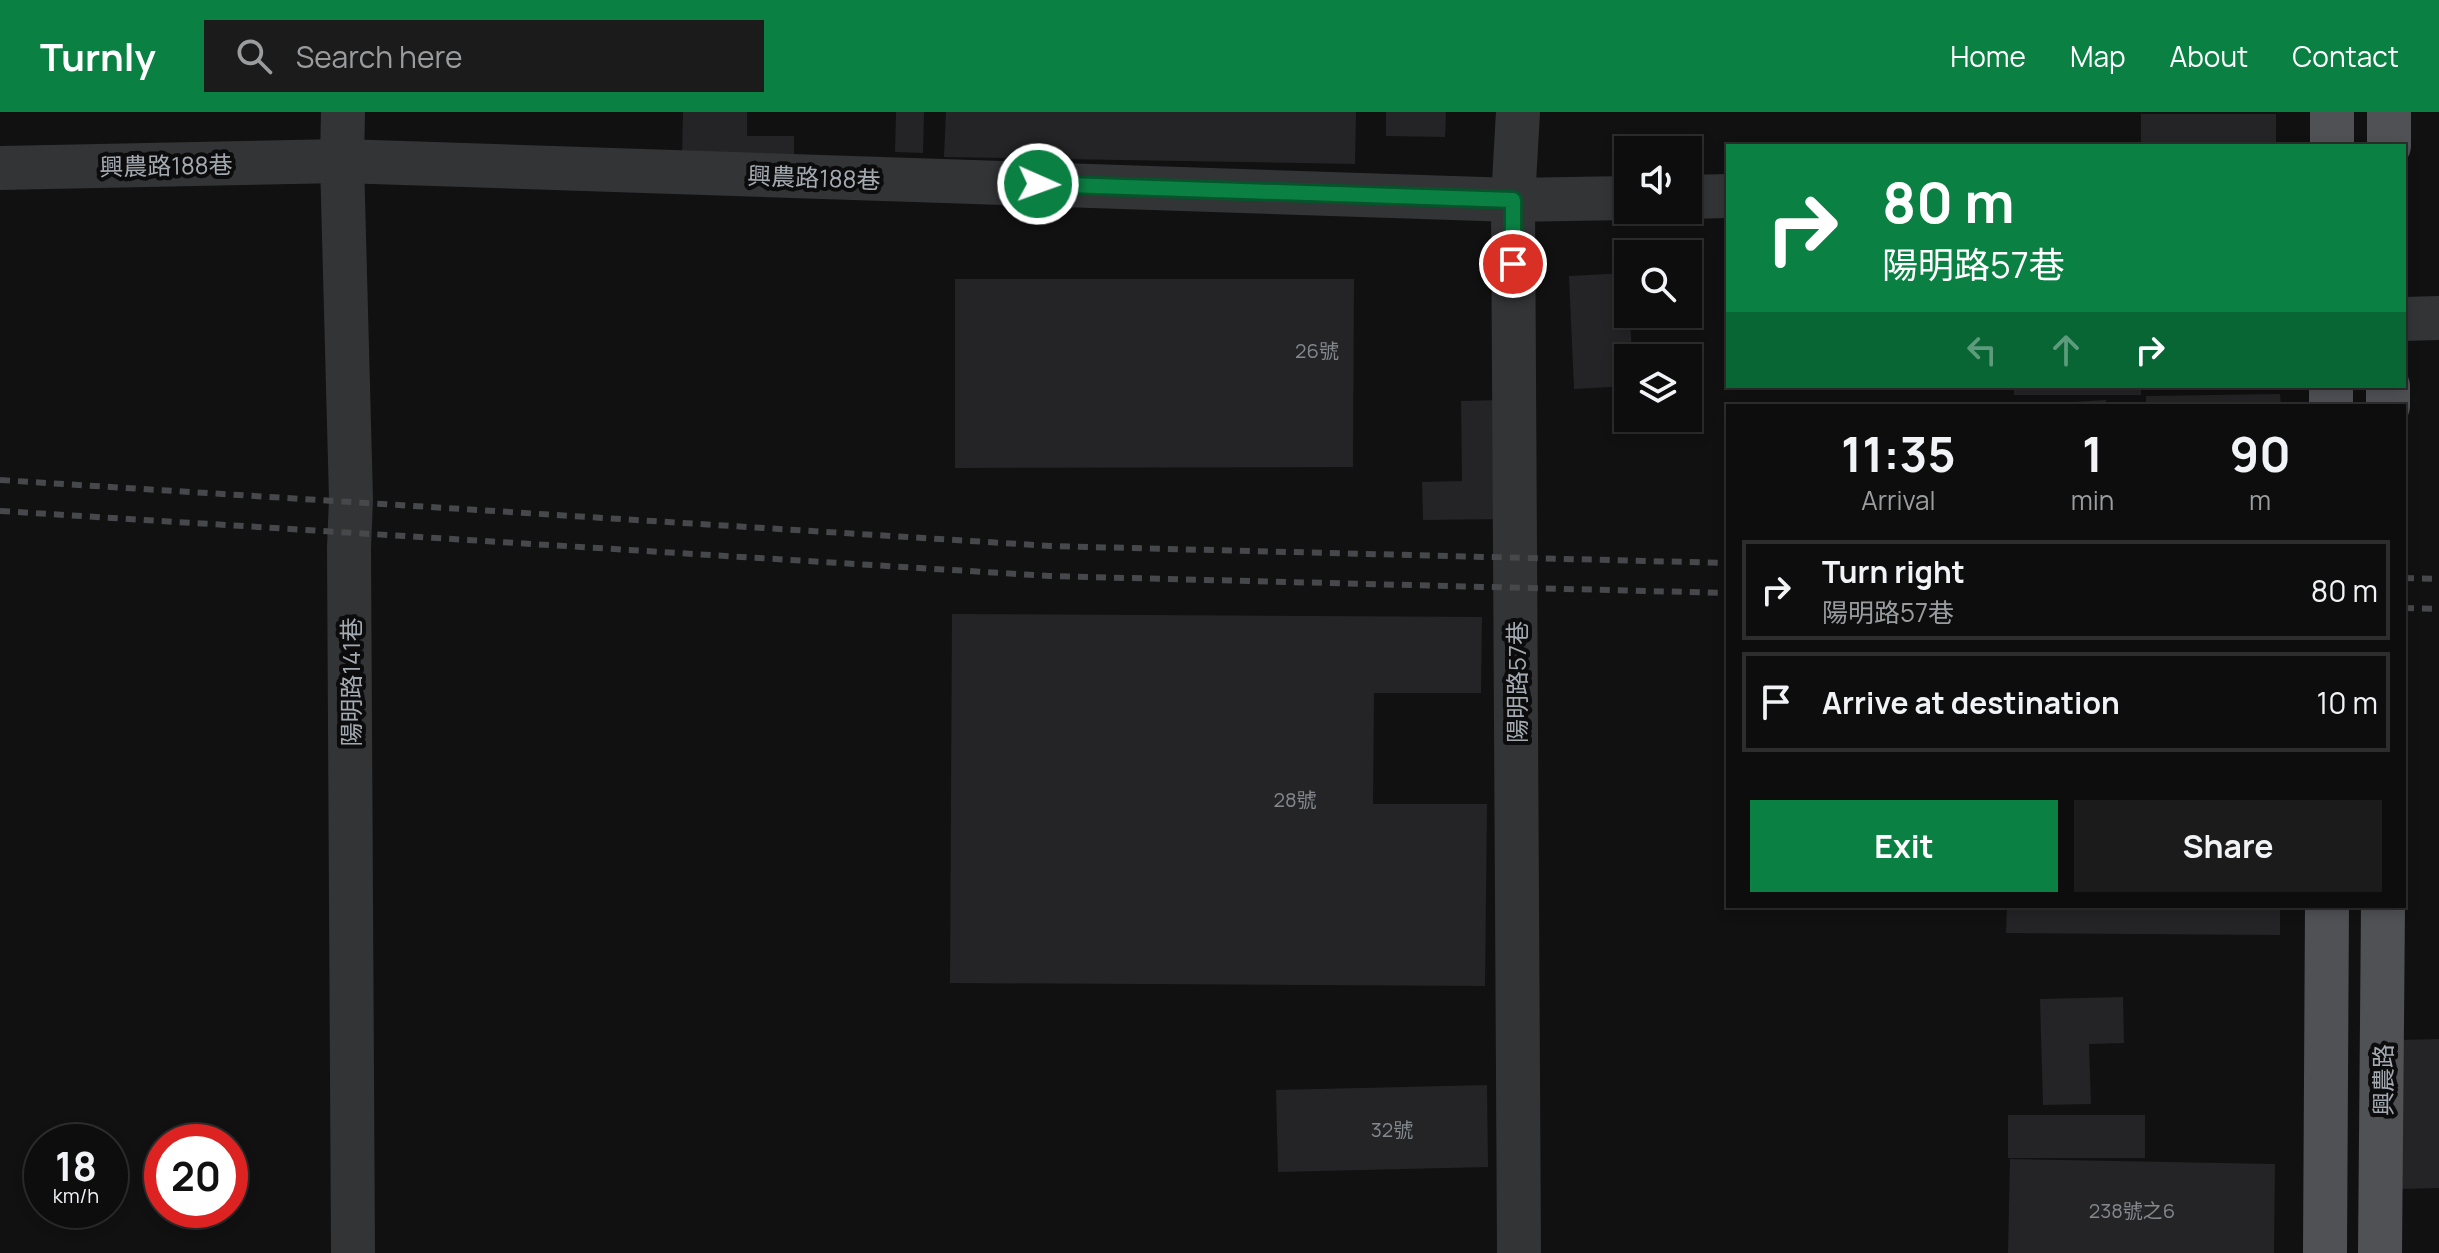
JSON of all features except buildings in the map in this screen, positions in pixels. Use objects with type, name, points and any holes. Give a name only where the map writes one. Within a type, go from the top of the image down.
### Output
[{"type":"main road","points":[[2332,112],[2332,144]]},
{"type":"main road","points":[[2389,112],[2389,144]]},
{"type":"main road","points":[[2325,1253],[2327,908]]},
{"type":"main road","name":"興農路","points":[[2380,1253],[2383,908]]},
{"type":"lane","name":"陽明路141巷","points":[[343,112],[351,499],[353,1253]]},
{"type":"lane","name":"陽明路57巷","points":[[1518,112],[1513,200],[1519,1253]]},
{"type":"lane","name":"興農路188巷","points":[[0,168],[342,161],[1513,200],[1614,198]]},
{"type":"lane","points":[[1702,197],[1726,196]]},
{"type":"lane","points":[[2406,319],[2439,318]]},
{"type":"railway","points":[[0,480],[1050,546],[1726,563]]},
{"type":"railway","points":[[0,511],[1049,576],[1726,593]]},
{"type":"railway","points":[[2406,578],[2439,579]]},
{"type":"railway","points":[[2406,608],[2439,609]]},
{"type":"route","points":[[1038,184],[1513,200],[1513,264]]}]
